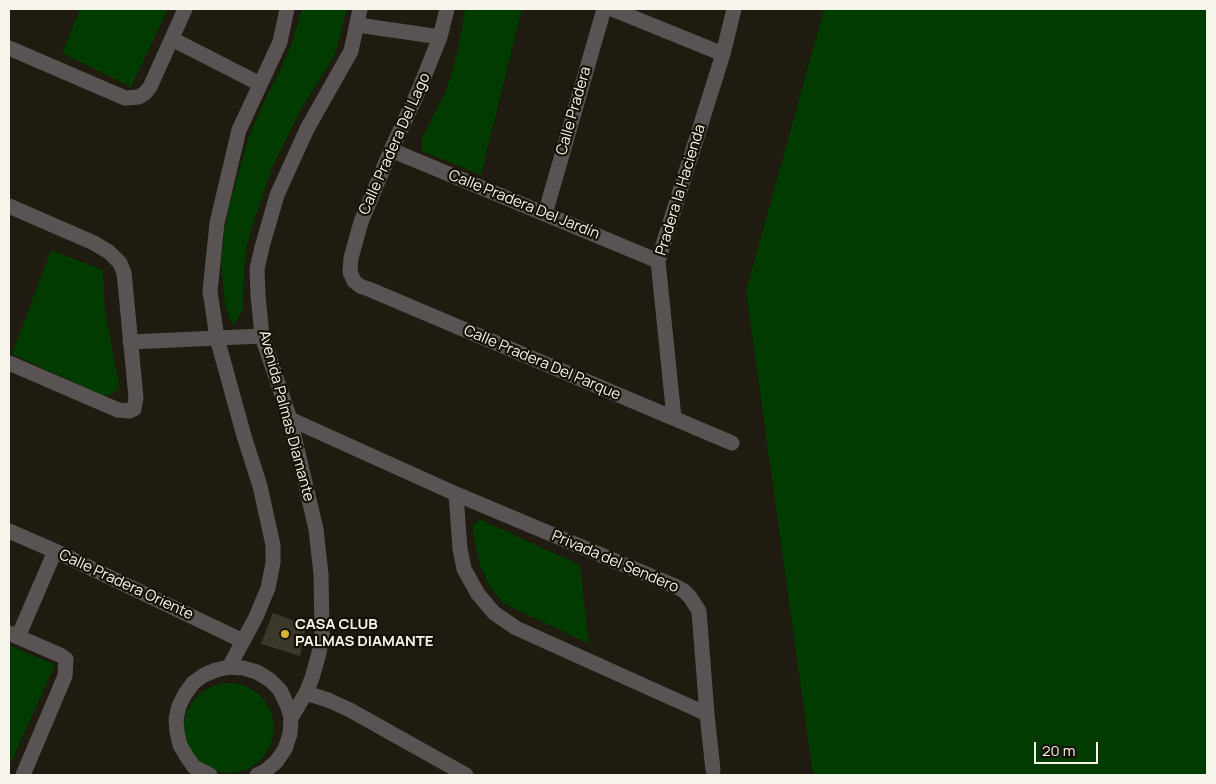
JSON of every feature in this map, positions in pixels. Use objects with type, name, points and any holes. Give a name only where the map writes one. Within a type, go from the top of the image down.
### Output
[{"type":"street","points":[[9,48],[125,98],[139,97],[150,87],[185,9]]},
{"type":"street","points":[[229,667],[256,618],[268,588],[273,563],[272,545],[260,486],[217,338],[210,292],[217,223],[239,130],[280,42],[287,9]]},
{"type":"street","name":"Avenida Palmas Diamante","points":[[291,718],[306,693],[319,653],[322,634],[321,574],[316,529],[290,419],[262,336],[257,269],[277,195],[307,129],[351,51],[360,9]]},
{"type":"street","name":"Calle Pradera Del Lago","points":[[354,281],[350,272],[351,258],[361,222],[390,150],[418,92],[440,37],[447,9]]},
{"type":"street","name":"Calle Pradera","points":[[545,214],[604,9]]},
{"type":"street","points":[[612,9],[723,54]]},
{"type":"street","name":"Pradera la Hacienda","points":[[674,418],[658,261],[723,54],[734,9]]},
{"type":"street","points":[[358,25],[440,37]]},
{"type":"street","points":[[172,39],[260,84]]},
{"type":"street","name":"Calle Pradera Del Jardín","points":[[390,150],[658,261]]},
{"type":"street","points":[[9,206],[94,243],[109,252],[120,262],[124,273],[136,398],[134,409],[129,411],[118,410],[9,363]]},
{"type":"street","name":"Calle Pradera Del Parque","points":[[354,281],[360,286],[732,443]]},
{"type":"street","points":[[130,342],[262,336]]},
{"type":"street","name":"Privada del Sendero","points":[[290,419],[456,494],[684,591],[699,611],[713,770]]},
{"type":"street","points":[[456,494],[460,548],[464,569],[478,594],[494,613],[516,628],[707,714]]},
{"type":"street","name":"Calle Pradera Oriente","points":[[9,530],[243,641]]},
{"type":"street","points":[[23,775],[65,676],[66,660],[60,655],[14,635],[55,551]]},
{"type":"street","points":[[210,775],[192,771],[187,756],[180,745],[176,718],[179,706],[193,683],[204,675],[229,667],[257,672],[270,680],[280,690],[286,701],[291,718],[290,734],[285,749],[276,762],[257,775]]},
{"type":"street","points":[[306,693],[350,710],[466,775]]},
{"type":"green space","points":[[80,9],[168,9],[131,87],[62,53]]},
{"type":"green space","points":[[302,9],[347,9],[336,51],[303,106],[272,168],[251,230],[246,251],[243,309],[233,326],[225,306],[221,262],[229,206],[249,136],[292,43]]},
{"type":"green space","points":[[465,9],[522,9],[481,175],[422,151],[422,138],[446,91],[458,50]]},
{"type":"green space","points":[[824,9],[1207,9],[1207,775],[813,775],[746,291]]},
{"type":"green space","points":[[51,250],[103,270],[105,311],[120,389],[105,397],[12,354]]},
{"type":"green space","points":[[479,519],[580,565],[589,644],[503,603],[489,586],[480,565],[472,527]]},
{"type":"green space","points":[[9,645],[55,665],[9,767]]},
{"type":"green space","points":[[229,683],[246,686],[261,696],[271,711],[274,728],[271,745],[261,760],[246,770],[229,773],[212,770],[197,760],[187,745],[184,728],[187,711],[197,696],[212,686]]},
{"type":"building","name":"CASA CLUB PALMAS DIAMANTE","points":[[273,613],[306,625],[300,656],[261,644]]},
{"type":"place","name":"CASA CLUB PALMAS DIAMANTE","points":[[285,634]]}]
